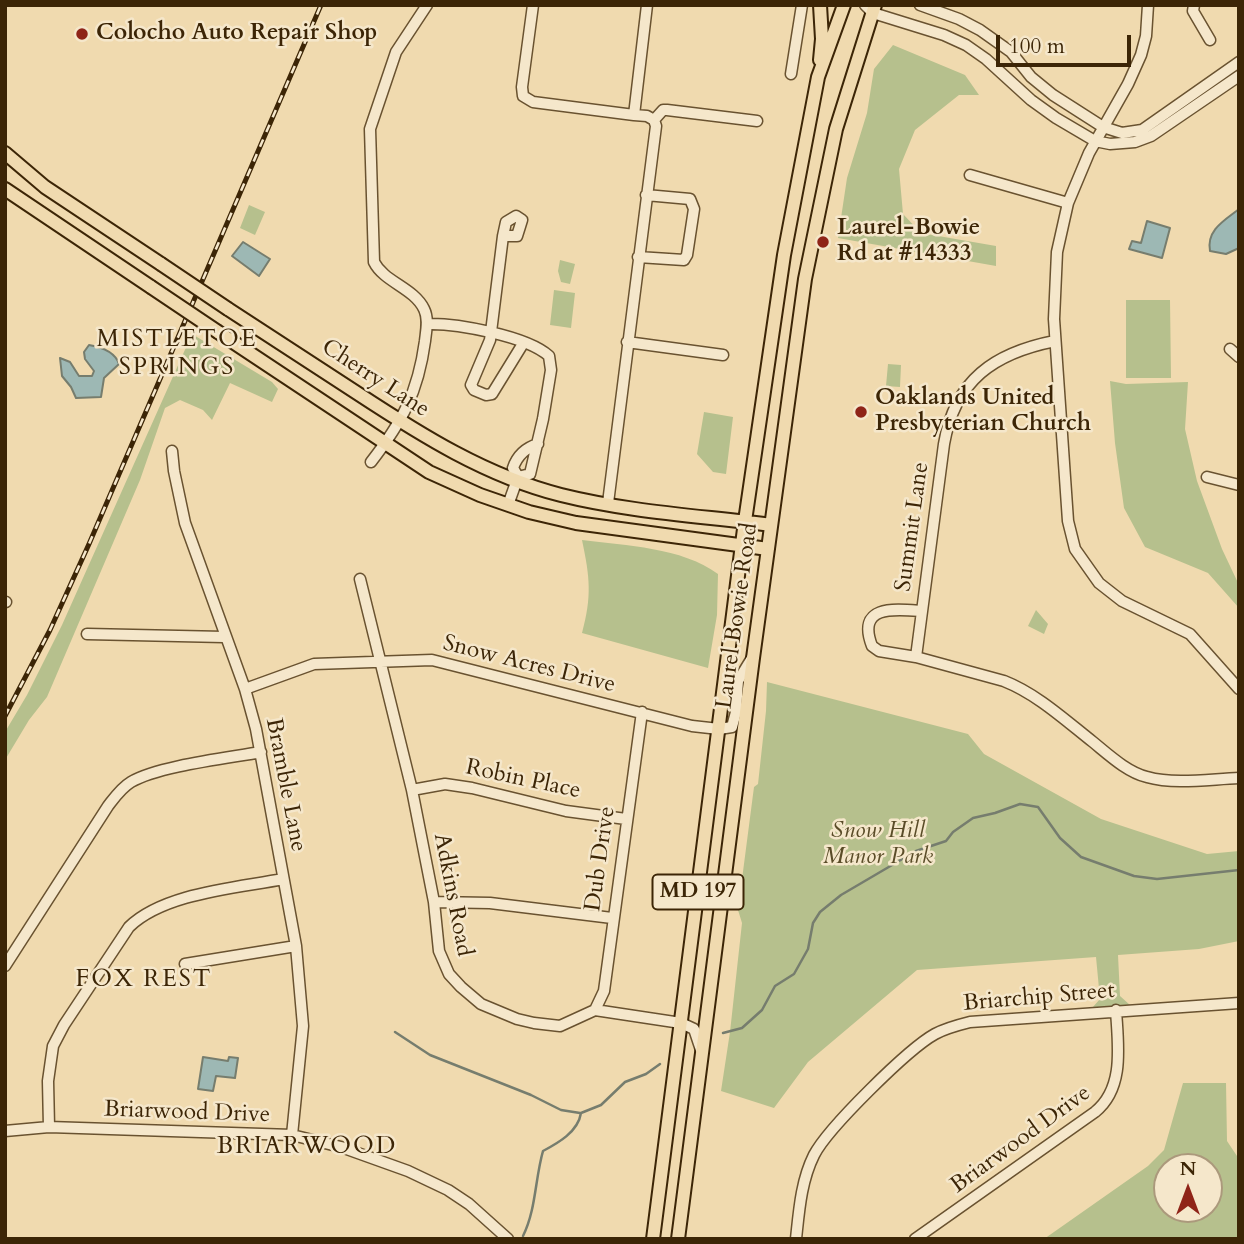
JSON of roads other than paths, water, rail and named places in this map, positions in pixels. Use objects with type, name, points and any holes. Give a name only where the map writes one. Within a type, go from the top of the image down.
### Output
[{"type":"main road","points":[[818,77],[822,39],[820,5]]},
{"type":"main road","name":"Laurel Bowie Road","points":[[653,1239],[745,521],[786,242],[818,77],[844,5]]},
{"type":"main road","name":"Laurel Bowie Road","points":[[678,1239],[752,658],[811,246],[836,129],[871,8]]},
{"type":"main road","name":"Cherry Lane","points":[[5,153],[45,187],[228,309],[456,454],[560,495],[771,525]]},
{"type":"main road","name":"Cherry Lane","points":[[5,189],[385,443],[445,480],[508,505],[576,523],[768,549]]},
{"type":"street","points":[[371,462],[401,421],[418,377],[427,324],[422,306],[379,270],[374,261],[369,137],[396,52],[427,5]]},
{"type":"street","points":[[533,5],[523,96],[533,102],[654,120]]},
{"type":"street","points":[[634,115],[647,5]]},
{"type":"street","points":[[791,74],[802,5]]},
{"type":"street","points":[[920,5],[971,24],[1011,52],[1041,86],[1103,127],[1122,133],[1142,130],[1239,62]]},
{"type":"street","points":[[1148,5],[1144,45],[1135,70],[1095,141],[1068,203],[1059,237],[1055,270],[1055,341],[1068,521],[1075,549],[1105,589],[1122,601],[1190,634],[1239,688]]},
{"type":"street","points":[[1194,5],[1194,11],[1210,40]]},
{"type":"street","points":[[871,8],[966,44],[1056,118],[1095,141],[1110,144],[1135,142],[1151,136],[1239,76]]},
{"type":"street","points":[[608,503],[655,130],[654,120],[663,110],[667,110],[757,121]]},
{"type":"street","points":[[970,175],[1068,203]]},
{"type":"street","points":[[638,257],[684,260],[694,209],[690,199],[646,195]]},
{"type":"street","points":[[503,236],[489,345],[471,385],[474,390],[486,395],[495,390],[524,342]]},
{"type":"street","points":[[427,324],[453,324],[524,342],[546,353],[552,363],[530,474],[518,479]]},
{"type":"street","name":"Summit Lane","points":[[916,657],[950,416],[968,387],[993,363],[1019,349],[1055,341]]},
{"type":"street","points":[[627,342],[723,355]]},
{"type":"street","points":[[1230,349],[1239,356]]},
{"type":"street","points":[[508,505],[518,479],[513,468],[515,461],[531,446],[538,444]]},
{"type":"street","name":"Bramble Lane","points":[[172,451],[173,471],[185,523],[245,690],[261,752],[296,946],[303,1026],[292,1135]]},
{"type":"street","points":[[1207,477],[1239,485]]},
{"type":"street","name":"Adkins Road","points":[[360,579],[412,790],[444,967],[461,987],[481,1004],[517,1019],[560,1026],[595,1010]]},
{"type":"street","points":[[921,611],[883,610],[873,617],[869,638],[874,648],[916,657],[1017,687],[1046,705],[1109,756],[1144,777],[1168,780],[1239,778]]},
{"type":"street","points":[[88,634],[225,637]]},
{"type":"street","points":[[719,729],[732,727],[738,681],[752,658]]},
{"type":"street","name":"Snow Acres Drive","points":[[245,690],[307,665],[422,659],[692,726],[719,729]]},
{"type":"street","name":"Dub Drive","points":[[595,1010],[604,991],[642,712]]},
{"type":"street","points":[[5,966],[108,806],[128,784],[143,776],[261,752]]},
{"type":"street","name":"Robin Place","points":[[412,790],[445,783],[566,811],[626,818]]},
{"type":"street","points":[[49,1127],[49,1065],[56,1038],[129,927],[144,915],[165,905],[283,879]]},
{"type":"street","points":[[434,902],[490,903],[612,918]]},
{"type":"street","points":[[185,964],[296,946]]},
{"type":"street","name":"Briarchip Street","points":[[796,1239],[805,1178],[818,1148],[856,1105],[923,1042],[945,1029],[971,1022],[1239,1003]]},
{"type":"street","points":[[595,1010],[681,1023],[694,1029],[702,1054]]},
{"type":"street","name":"Briarwood Drive","points":[[915,1239],[1095,1112],[1108,1100],[1114,1089],[1117,1066],[1116,1010]]},
{"type":"street","name":"Briarwood Drive","points":[[5,1131],[49,1127],[292,1135],[341,1147],[408,1171],[448,1190],[469,1203],[508,1239]]},
{"type":"water","points":[[1239,209],[1239,248],[1226,254],[1210,251],[1214,231]]},
{"type":"water","points":[[1147,221],[1170,228],[1162,258],[1129,249],[1132,241],[1141,243]]},
{"type":"water","points":[[243,242],[270,259],[259,276],[232,256]]},
{"type":"water","points":[[89,345],[107,351],[119,364],[104,378],[101,397],[76,398],[62,376],[60,358],[70,362],[79,376],[92,376],[94,371],[85,359],[84,352]]},
{"type":"water","points":[[203,1057],[228,1061],[229,1057],[238,1058],[235,1078],[216,1076],[213,1091],[198,1089]]},
{"type":"waterway","points":[[723,1033],[742,1028],[762,1010],[775,986],[794,974],[808,949],[813,923],[820,912],[841,895],[916,851],[946,841],[953,832],[973,818],[1020,804],[1038,807],[1060,838],[1081,857],[1134,876],[1157,879],[1239,870]]},
{"type":"waterway","points":[[395,1032],[430,1055],[531,1095],[561,1110],[580,1113]]},
{"type":"waterway","points":[[523,1236],[530,1216],[543,1151],[572,1131],[581,1113],[601,1105],[625,1082],[646,1074],[660,1064]]},
{"type":"railway","points":[[5,716],[50,630],[89,544],[321,5]]},
{"type":"place","name":"Colocho Auto Repair Shop","points":[[82,34]]},
{"type":"place","name":"Laurel-Bowie Rd at #14333","points":[[823,242]]},
{"type":"place","name":"Oaklands United Presbyterian Church","points":[[861,412]]},
{"type":"district","name":"MISTLETOE SPRINGS","points":[[177,354]]},
{"type":"district","name":"FOX REST","points":[[144,980]]},
{"type":"district","name":"BRIARWOOD","points":[[307,1147]]},
{"type":"park label","name":"Snow Hill Manor Park","points":[[878,845]]}]
